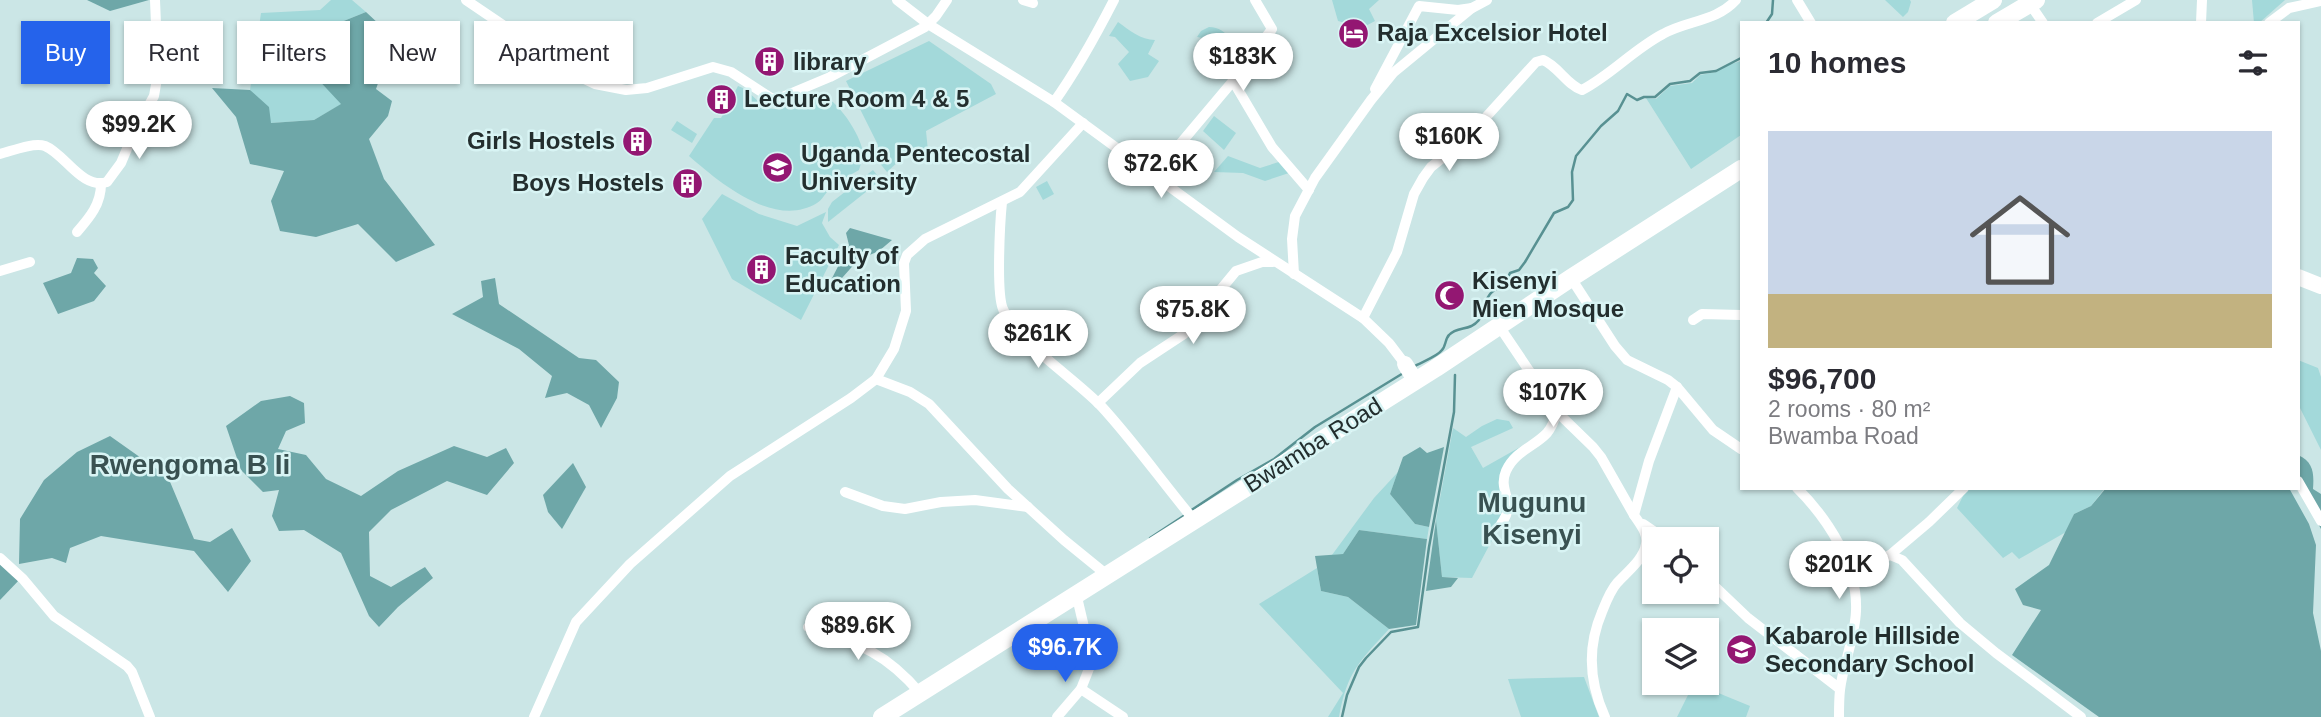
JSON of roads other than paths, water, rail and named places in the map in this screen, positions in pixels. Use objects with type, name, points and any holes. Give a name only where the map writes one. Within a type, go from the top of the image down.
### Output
[{"type":"main road","points":[[1958,21],[1994,0],[2001,20],[2033,2]]},
{"type":"main road","name":"Bwamba Road","points":[[882,717],[1415,380],[1740,170]]},
{"type":"street","points":[[0,154],[32,146],[45,146],[85,178],[101,184],[107,182],[121,163],[154,96],[158,73],[155,0]]},
{"type":"street","points":[[466,0],[556,62],[607,88],[637,90],[713,67],[731,72],[771,98],[780,98],[830,77],[928,24],[941,11],[947,0]]},
{"type":"street","points":[[897,0],[928,24],[1054,102],[1238,237],[1363,318],[1389,344],[1415,380]]},
{"type":"street","points":[[1054,102],[1080,63],[1114,0]]},
{"type":"street","points":[[1154,175],[1233,81],[1272,29],[1255,0]]},
{"type":"street","points":[[1294,274],[1294,216],[1371,100],[1393,73],[1472,8],[1487,0]]},
{"type":"street","points":[[1363,318],[1397,252],[1414,194],[1423,178],[1431,167],[1467,138],[1536,62],[1548,62],[1573,86],[1582,90],[1661,34],[1679,26],[1711,18],[1728,9],[1736,0]]},
{"type":"street","points":[[1797,0],[1810,21]]},
{"type":"street","points":[[2102,21],[2136,0]]},
{"type":"street","points":[[2201,21],[2203,0]]},
{"type":"street","points":[[2272,21],[2289,8],[2321,1]]},
{"type":"street","points":[[2033,2],[2042,21]]},
{"type":"street","points":[[1371,100],[1419,6],[1458,10],[1472,8]]},
{"type":"street","points":[[1233,81],[1272,147],[1309,190]]},
{"type":"street","points":[[534,717],[576,622],[630,564],[730,476],[876,379],[894,349],[906,312],[904,263],[907,255],[925,239],[1002,202],[1027,186],[1083,123]]},
{"type":"street","points":[[77,232],[96,207],[101,196],[101,184]]},
{"type":"street","points":[[1002,202],[1002,309],[1026,339],[1098,403],[1127,435],[1194,520]]},
{"type":"street","points":[[0,271],[30,262]]},
{"type":"street","points":[[1098,403],[1140,363],[1184,334],[1236,271],[1262,262],[1275,262]]},
{"type":"street","points":[[1571,278],[1607,335],[1627,360],[1658,374],[1677,387],[1713,430],[1740,448]]},
{"type":"street","points":[[2300,278],[2321,286]]},
{"type":"street","points":[[1693,320],[1702,314],[1740,315]]},
{"type":"street","points":[[1499,326],[1557,412],[1593,447],[1609,468],[1647,540],[1646,549],[1615,586],[1600,618],[1592,645],[1592,681],[1605,717]]},
{"type":"street","points":[[876,379],[910,392],[929,404],[999,480],[1107,575]]},
{"type":"street","points":[[1636,518],[1649,461],[1677,387]]},
{"type":"street","points":[[1501,524],[1508,514],[1509,507],[1504,490],[1505,474],[1511,462],[1518,453],[1548,432],[1557,412]]},
{"type":"street","points":[[2300,485],[2321,522]]},
{"type":"street","points":[[1799,490],[1828,526],[1852,572],[1856,610],[1840,689],[1839,717]]},
{"type":"street","points":[[1852,572],[1891,555],[1962,490]]},
{"type":"street","points":[[845,492],[883,506],[905,509],[941,502],[975,500],[1028,507]]},
{"type":"street","points":[[1636,518],[1648,527]]},
{"type":"street","points":[[1891,555],[1902,560],[1960,623],[2081,717]]},
{"type":"street","points":[[0,558],[23,579],[54,616],[127,666],[150,717]]},
{"type":"street","points":[[1719,590],[1748,618],[1840,689]]},
{"type":"street","points":[[1057,717],[1081,689],[1092,661],[1076,593]]},
{"type":"street","points":[[808,627],[873,651],[899,670],[920,693]]},
{"type":"street","points":[[1081,689],[1123,717]]},
{"type":"waterway","points":[[1767,21],[1772,14],[1773,0]]},
{"type":"waterway","points":[[1413,367],[1440,353],[1452,332],[1475,324],[1481,318],[1489,295],[1504,283],[1510,273],[1519,270],[1554,213],[1568,207],[1573,200],[1572,172],[1576,156],[1601,126],[1618,111],[1627,94],[1637,100],[1655,97],[1670,84],[1690,81],[1700,73],[1716,71],[1740,59]]},
{"type":"waterway","points":[[1190,511],[1274,459],[1315,427],[1405,372]]},
{"type":"waterway","points":[[1342,717],[1347,695],[1359,667],[1366,658],[1391,632],[1418,627],[1429,547],[1454,412],[1455,375]]},
{"type":"waterway","points":[[1150,538],[1185,515]]},
{"type":"place","name":"Raja Excelsior Hotel","points":[[1354,33]]},
{"type":"place","name":"library","points":[[770,62]]},
{"type":"place","name":"Lecture Room 4 & 5","points":[[721,99]]},
{"type":"place","name":"Girls Hostels","points":[[638,141]]},
{"type":"place","name":"Uganda Pentecostal University","points":[[778,168]]},
{"type":"place","name":"Boys Hostels","points":[[687,183]]},
{"type":"place","name":"Faculty of Education","points":[[762,270]]},
{"type":"place","name":"Kisenyi Mien Mosque","points":[[1449,295]]},
{"type":"place","name":"Kabarole Hillside Secondary School","points":[[1742,650]]},
{"type":"district","name":"Rwengoma B Ii","points":[[190,464]]},
{"type":"district","name":"Mugunu Kisenyi","points":[[1532,518]]}]
